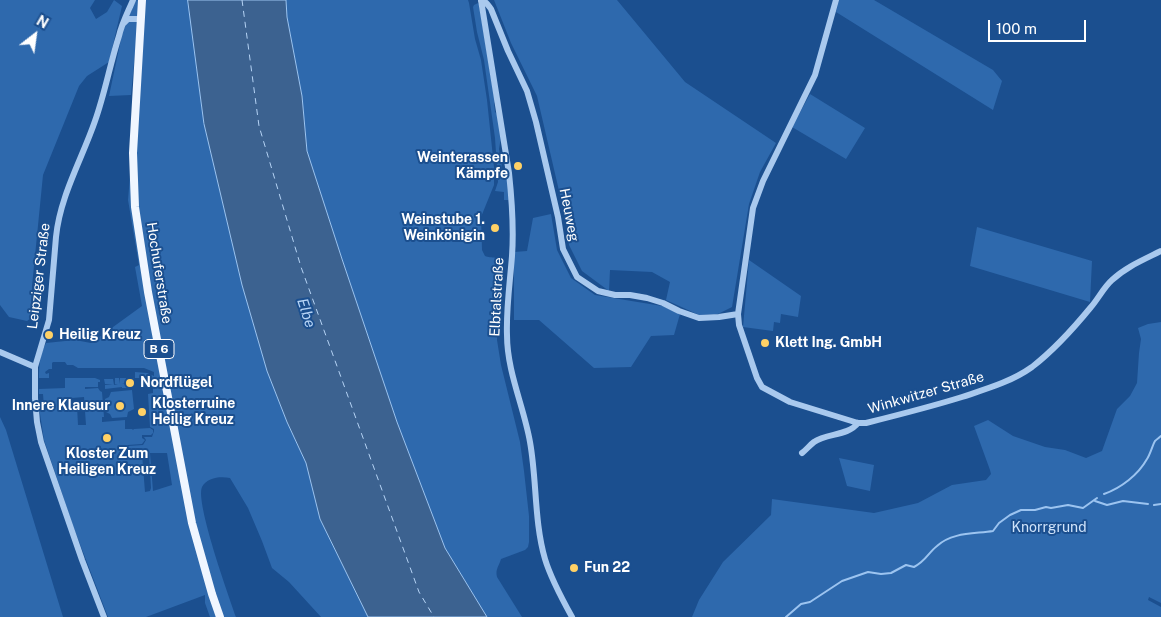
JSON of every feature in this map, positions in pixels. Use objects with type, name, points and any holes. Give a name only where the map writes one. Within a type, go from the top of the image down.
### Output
[{"type":"main road","name":"B 6","points":[[141,19],[142,0]]},
{"type":"main road","name":"Hochuferstraße","points":[[141,19],[133,153],[136,216],[148,292],[188,504],[199,550],[220,617]]},
{"type":"street","name":"Leipziger Straße","points":[[104,617],[41,442],[35,398],[35,367],[50,320],[57,223],[96,120],[122,25],[133,0]]},
{"type":"street","name":"Winkwitzer Straße","points":[[836,0],[815,75],[763,181],[753,208],[738,314],[739,325],[757,378],[762,387],[790,402],[858,423],[866,423],[936,405],[1004,383],[1033,366],[1056,346],[1077,325],[1110,282],[1125,270],[1161,252]]},
{"type":"street","name":"Heuweg","points":[[481,1],[484,1],[491,9],[508,51],[527,90],[554,198],[563,249],[576,277],[598,291],[662,302],[679,311],[699,318],[738,314]]},
{"type":"street","name":"Elbtalstraße","points":[[481,1],[508,166],[512,202],[512,255],[507,324],[508,349],[530,442],[543,550],[551,574],[572,617]]},
{"type":"street","points":[[122,25],[128,19],[141,19]]},
{"type":"street","points":[[0,352],[35,367]]},
{"type":"street","points":[[802,454],[814,442],[852,429],[858,423]]},
{"type":"green space","points":[[0,0],[95,0],[90,8],[96,19],[107,12],[114,0],[122,6],[109,62],[87,76],[79,86],[43,175],[32,286],[31,318],[27,321],[9,317],[0,305]]},
{"type":"green space","points":[[136,0],[140,0],[131,95],[109,96],[123,30]]},
{"type":"green space","points":[[145,0],[188,0],[204,124],[242,285],[267,371],[306,463],[320,519],[368,617],[321,617],[289,582],[272,568],[248,508],[230,478],[223,477],[207,481],[202,487],[201,496],[203,511],[214,550],[236,617],[210,617],[205,603],[205,595],[146,617],[108,617],[73,526],[44,440],[39,407],[44,407],[43,394],[39,394],[39,389],[65,388],[65,378],[95,378],[100,380],[98,387],[85,387],[85,389],[98,388],[102,392],[104,417],[102,417],[102,422],[125,420],[125,429],[150,428],[153,430],[153,433],[151,435],[142,435],[142,438],[145,440],[142,444],[128,446],[143,445],[146,440],[144,437],[152,437],[154,431],[154,429],[150,427],[148,394],[153,393],[153,388],[147,388],[146,378],[135,378],[135,372],[154,376],[154,372],[144,368],[78,368],[73,365],[67,365],[65,362],[53,362],[52,369],[45,372],[46,374],[49,373],[49,378],[39,378],[39,369],[46,343],[75,340],[91,343],[142,306],[135,267],[139,265],[128,200]],"holes":[[[84,397],[86,425],[78,425],[77,406],[75,406],[75,403],[72,403],[72,398]],[[149,453],[151,488],[150,491],[145,492],[142,454]],[[150,453],[167,453],[172,485],[153,491]]]},
{"type":"green space","points":[[286,0],[468,0],[481,60],[494,167],[494,185],[481,217],[482,250],[485,256],[497,258],[502,264],[497,340],[501,365],[520,442],[529,516],[528,547],[525,550],[501,559],[497,570],[497,577],[522,617],[487,617],[445,548],[397,422],[307,151],[302,96],[287,17]]},
{"type":"green space","points":[[494,0],[617,0],[685,82],[776,143],[760,172],[749,204],[732,307],[718,314],[699,315],[666,300],[670,282],[652,272],[610,270],[609,291],[582,271],[569,245],[563,208],[537,96],[511,43]]},
{"type":"green space","points":[[839,0],[874,0],[993,70],[1002,81],[993,110],[836,12]]},
{"type":"green space","points":[[478,3],[495,102],[495,112],[501,137],[499,149],[503,173],[507,173],[509,200],[504,200],[504,192],[495,191],[498,182],[495,138],[484,60],[473,7]]},
{"type":"green space","points":[[810,94],[865,128],[846,159],[792,127]]},
{"type":"green space","points":[[551,214],[557,250],[571,278],[595,295],[662,306],[680,314],[674,335],[651,336],[631,367],[594,368],[539,320],[514,320],[514,252],[527,251],[533,218]]},
{"type":"green space","points":[[977,227],[1092,261],[1090,302],[970,266]]},
{"type":"green space","points":[[749,260],[801,296],[798,317],[781,314],[780,323],[774,322],[773,331],[743,327]]},
{"type":"green space","name":"Knorrgrund","points":[[1161,322],[1161,603],[1149,597],[1148,600],[1161,607],[1161,617],[692,617],[699,600],[723,562],[771,515],[772,499],[874,513],[918,503],[952,485],[986,480],[991,474],[974,426],[988,420],[1013,436],[1045,447],[1065,450],[1086,458],[1102,451],[1117,409],[1130,396],[1137,383],[1141,339],[1138,328]]},
{"type":"green space","points":[[115,378],[119,378],[120,384],[120,378],[126,378],[126,383],[122,384],[127,384],[127,378],[134,378],[134,386],[131,388],[105,389],[105,385],[113,384],[105,384],[104,379],[113,379],[114,385],[118,384],[115,384]]},
{"type":"green space","points":[[132,390],[134,409],[128,412],[127,417],[112,418],[106,412],[105,399],[109,397],[111,392]]},
{"type":"green space","points":[[0,417],[6,430],[63,617],[0,617]]},
{"type":"green space","points":[[839,458],[874,465],[870,491],[847,486]]},
{"type":"water","name":"Elbe","points":[[188,0],[286,0],[287,17],[302,96],[307,151],[342,259],[397,422],[445,548],[487,617],[368,617],[320,519],[306,463],[267,371],[242,285],[204,124]]},
{"type":"waterway","points":[[1104,494],[1123,485],[1134,476],[1148,457],[1155,441],[1161,436]]},
{"type":"waterway","points":[[786,617],[801,604],[810,602],[842,581],[868,572],[891,573],[906,565],[914,567],[943,541],[971,533],[993,531],[999,523],[1021,510],[1068,505],[1083,508],[1097,498]]},
{"type":"waterway","points":[[1095,501],[1107,505],[1123,501],[1148,504]]},
{"type":"waterway","points":[[1154,505],[1161,504]]},
{"type":"ferry route","points":[[242,0],[259,126],[301,267],[419,592],[434,617]]},
{"type":"place","name":"Weinterassen Kämpfe","points":[[518,166]]},
{"type":"place","name":"Weinstube 1. Weinkönigin","points":[[495,228]]},
{"type":"place","name":"Heilig Kreuz","points":[[49,335]]},
{"type":"place","name":"Klett Ing. GmbH","points":[[765,343]]},
{"type":"place","name":"Nordflügel","points":[[130,383]]},
{"type":"place","name":"Innere Klausur","points":[[120,406]]},
{"type":"place","name":"Klosterruine Heilig Kreuz","points":[[142,412]]},
{"type":"place","name":"Kloster Zum Heiligen Kreuz","points":[[107,438]]},
{"type":"place","name":"Fun 22","points":[[574,568]]}]
